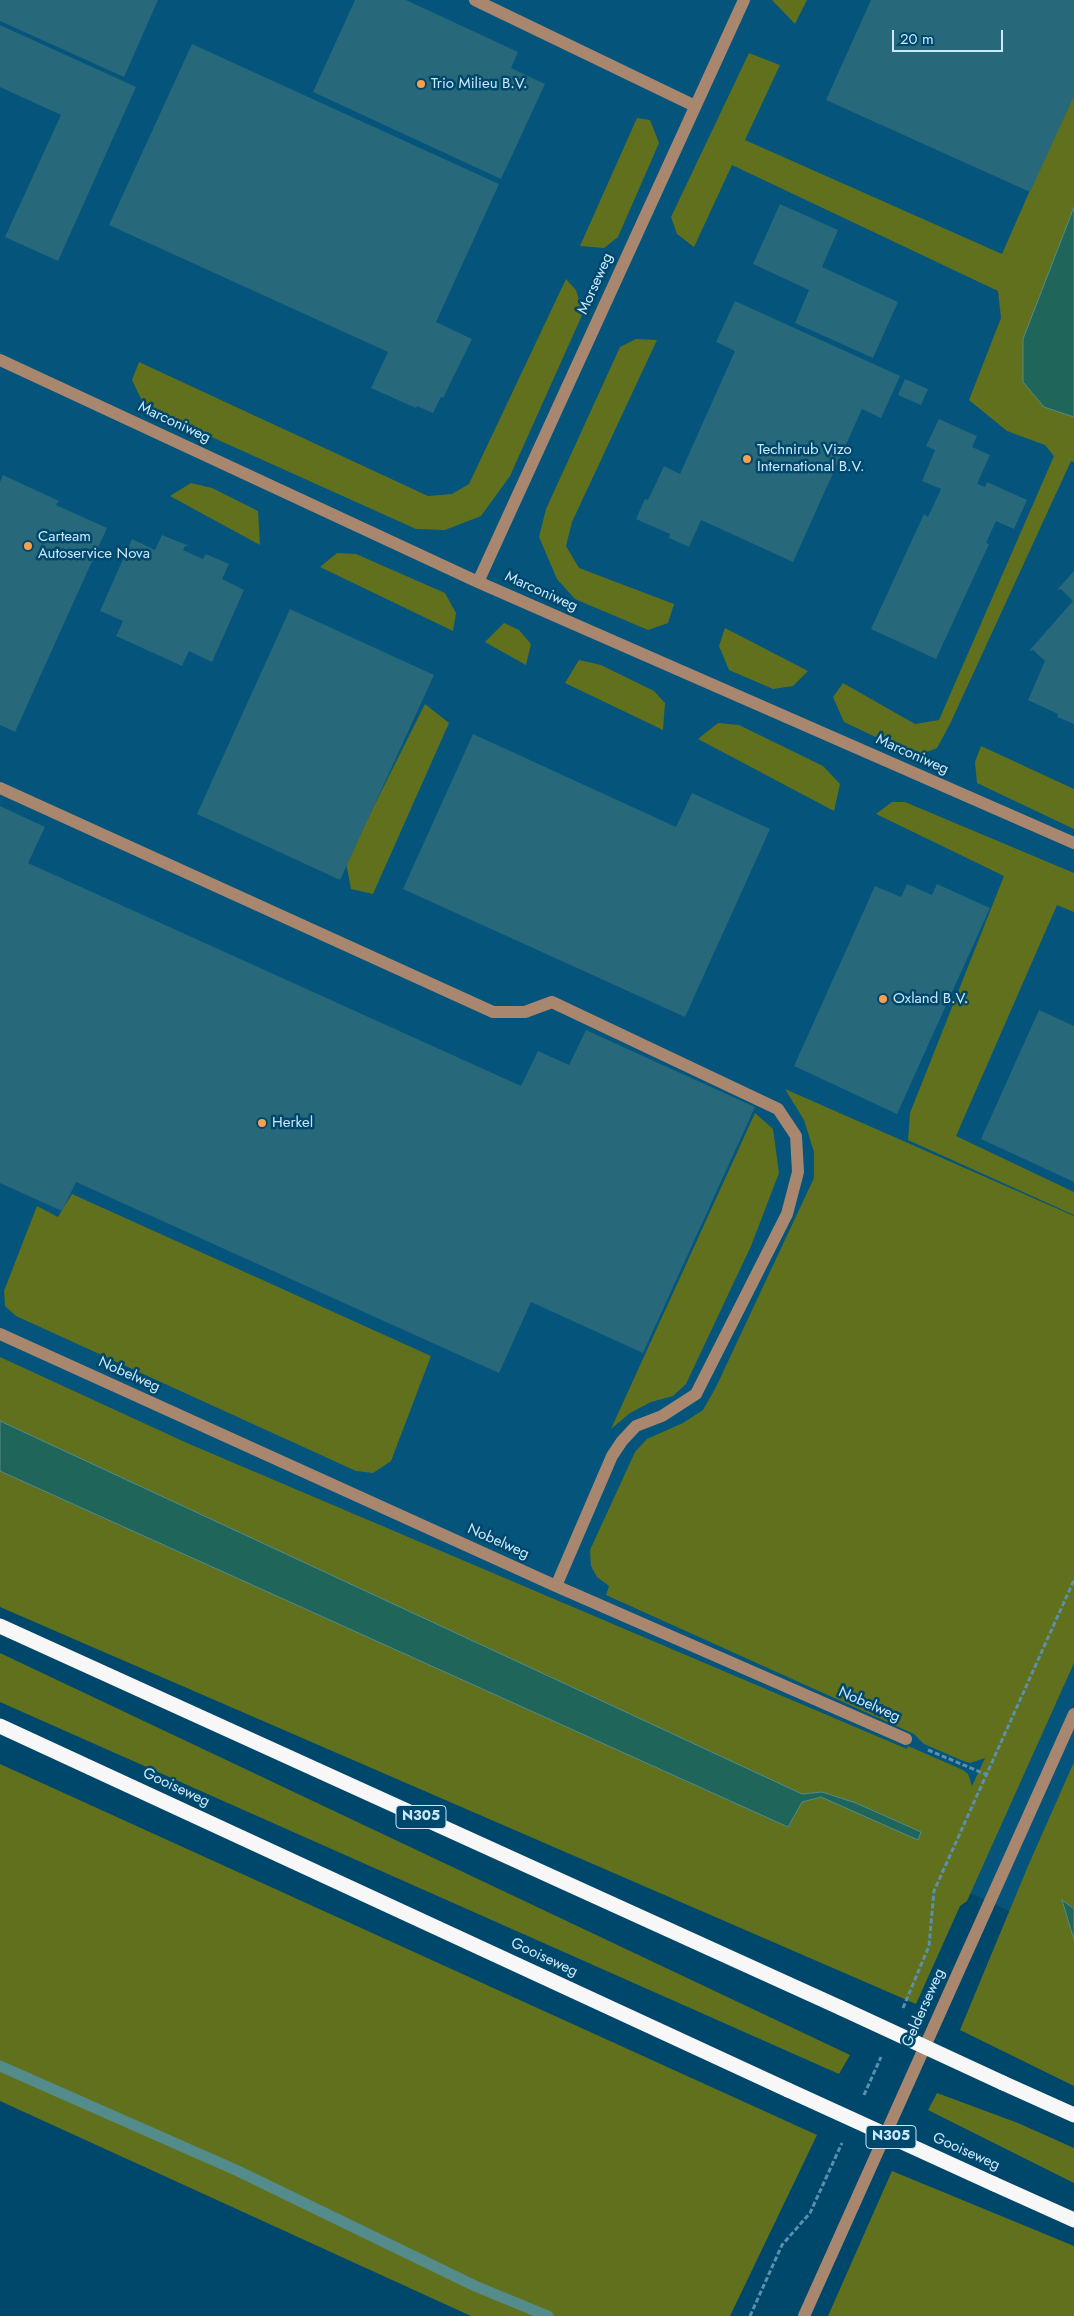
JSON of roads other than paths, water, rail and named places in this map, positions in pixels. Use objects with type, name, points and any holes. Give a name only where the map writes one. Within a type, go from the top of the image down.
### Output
[{"type":"highway","name":"N305","points":[[0,1626],[1074,2115]]},
{"type":"highway","name":"Gooiseweg","points":[[0,1726],[1074,2220]]},
{"type":"street","points":[[475,0],[695,106]]},
{"type":"street","name":"Morseweg","points":[[478,582],[744,0]]},
{"type":"street","name":"Marconiweg","points":[[0,360],[478,582],[1074,843]]},
{"type":"street","points":[[0,788],[493,1012],[525,1012],[552,1002],[778,1109],[796,1136],[798,1172],[787,1214],[696,1394],[662,1416],[636,1426],[622,1441],[612,1456],[556,1586]]},
{"type":"street","name":"Nobelweg","points":[[0,1334],[556,1586],[906,1740]]},
{"type":"street","name":"Gelderseweg","points":[[804,2316],[1074,1714]]},
{"type":"waterway","points":[[0,2066],[238,2171],[475,2286],[548,2316]]},
{"type":"place","name":"Trio Milieu B.V.","points":[[421,84]]},
{"type":"place","name":"Technirub Vizo International B.V.","points":[[747,459]]},
{"type":"place","name":"Carteam Autoservice Nova","points":[[28,546]]},
{"type":"place","name":"Oxland B.V.","points":[[883,999]]},
{"type":"place","name":"Herkel","points":[[262,1123]]}]
